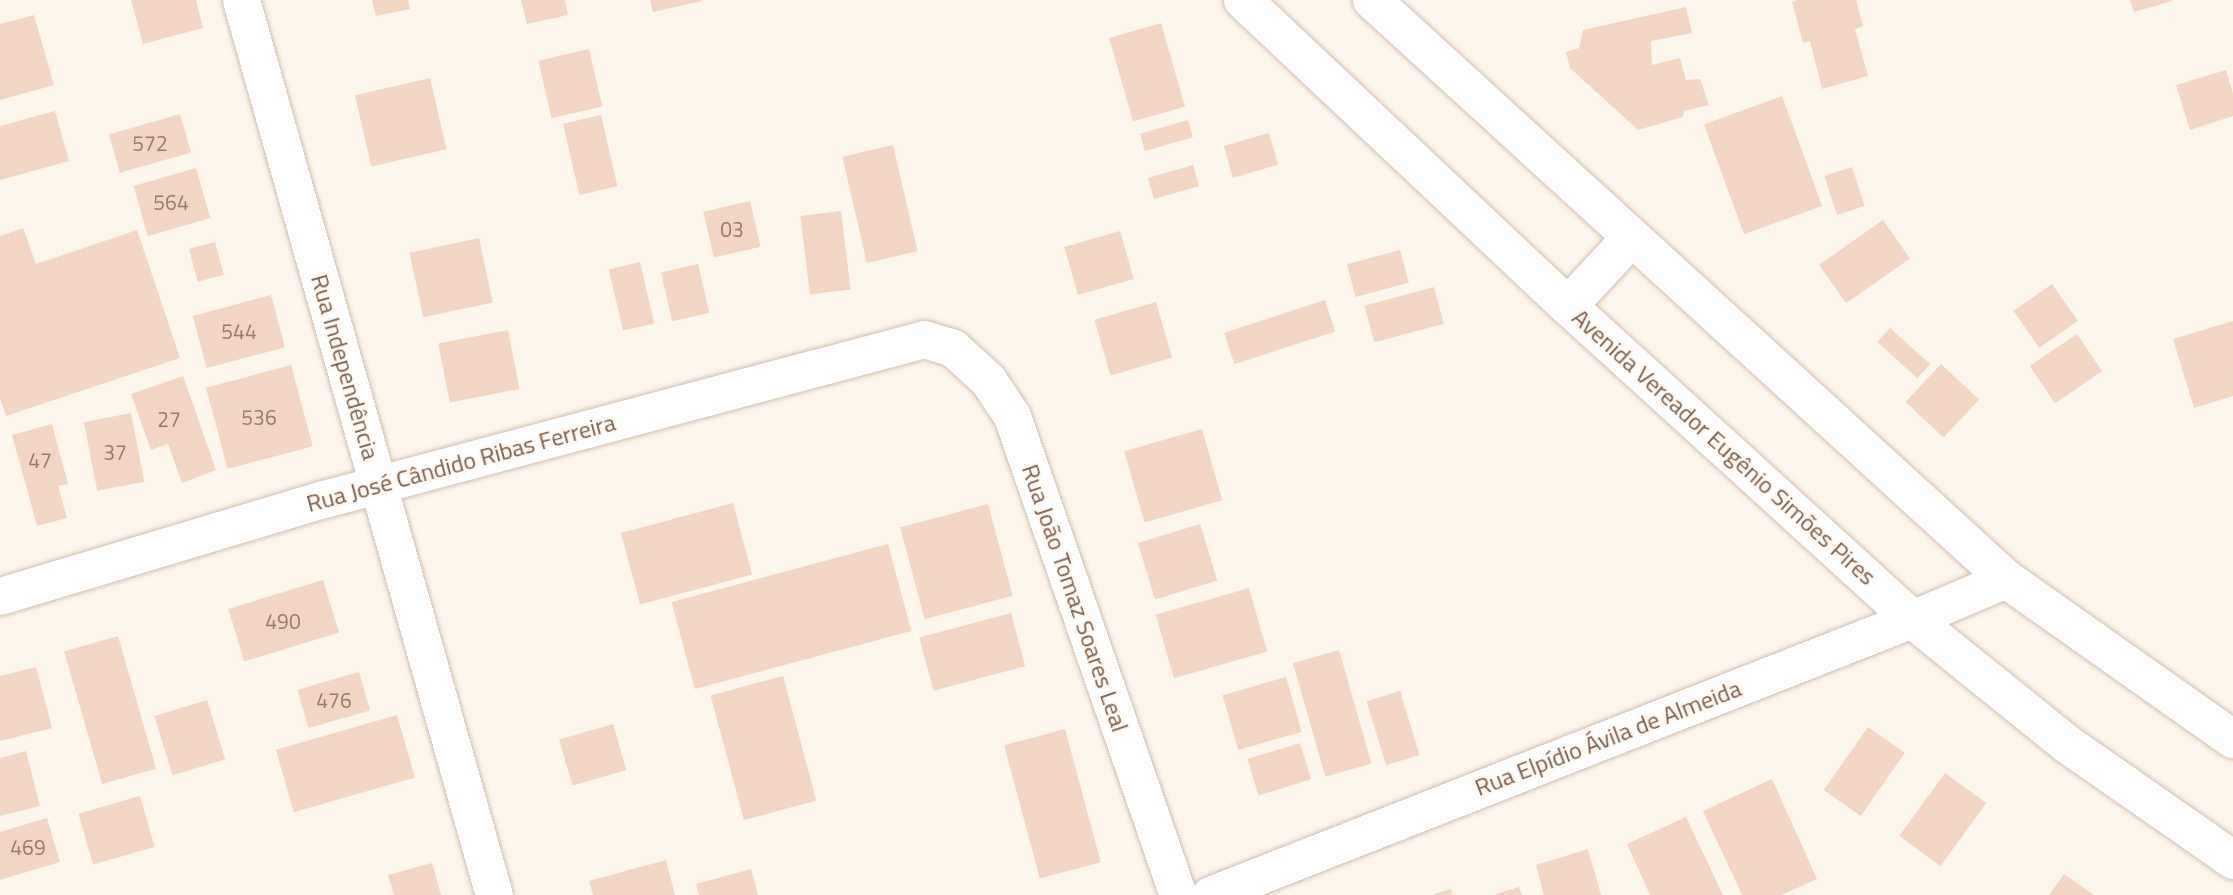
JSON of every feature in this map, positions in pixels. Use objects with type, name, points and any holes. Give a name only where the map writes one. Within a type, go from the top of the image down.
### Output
[{"type":"street","name":"Rua Independência","points":[[241,0],[494,895]]},
{"type":"street","name":"Avenida Vereador Eugênio Simões Pires","points":[[1243,0],[1568,306],[1912,619],[2067,744],[2233,860]]},
{"type":"street","points":[[1372,0],[1630,239],[1895,475],[2006,579],[2233,739]]},
{"type":"street","points":[[1568,306],[1630,239]]},
{"type":"street","name":"Rua José Cândido Ribas Ferreira","points":[[0,596],[378,484],[924,339]]},
{"type":"street","name":"Rua João Tomaz Soares Leal","points":[[924,339],[953,348],[988,380],[1012,416],[1178,895]]},
{"type":"street","name":"Rua Elpídio Ávila de Almeida","points":[[1210,895],[1912,619],[2006,579]]},
{"type":"building","points":[[131,0],[196,0],[203,28],[143,44]]},
{"type":"building","points":[[372,0],[408,0],[410,9],[376,16]]},
{"type":"building","points":[[521,0],[565,0],[568,15],[527,24]]},
{"type":"building","points":[[650,0],[702,0],[702,1],[653,12]]},
{"type":"building","points":[[1856,0],[1863,26],[1855,29],[1868,76],[1822,89],[1810,41],[1803,43],[1792,2]]},
{"type":"building","points":[[2130,0],[2172,0],[2172,1],[2134,12]]},
{"type":"building","points":[[1686,7],[1692,33],[1651,41],[1652,65],[1680,58],[1686,80],[1700,79],[1709,105],[1684,111],[1683,117],[1638,130],[1570,68],[1566,52],[1579,48],[1583,30]]},
{"type":"building","points":[[34,15],[54,85],[0,100],[0,24]]},
{"type":"building","points":[[1161,23],[1185,107],[1133,122],[1109,38]]},
{"type":"building","points":[[589,49],[602,106],[552,118],[538,61]]},
{"type":"building","points":[[2226,70],[2233,94],[2233,116],[2190,130],[2176,85]]},
{"type":"building","points":[[430,78],[446,149],[371,166],[355,95]]},
{"type":"building","points":[[1782,96],[1822,206],[1744,234],[1704,124]]},
{"type":"building","points":[[55,111],[69,161],[0,180],[0,126]]},
{"type":"building","points":[[180,114],[191,152],[120,173],[109,134]]},
{"type":"building","points":[[601,115],[617,186],[579,195],[563,124]]},
{"type":"building","points":[[1188,120],[1193,137],[1145,151],[1140,134]]},
{"type":"building","points":[[1269,133],[1278,165],[1233,178],[1224,146]]},
{"type":"building","points":[[893,145],[918,251],[867,263],[842,157]]},
{"type":"building","points":[[1193,165],[1199,186],[1154,199],[1148,178]]},
{"type":"building","points":[[1852,167],[1865,206],[1837,215],[1824,176]]},
{"type":"building","points":[[196,168],[210,218],[148,236],[134,186]]},
{"type":"building","points":[[750,201],[761,247],[714,258],[703,212]]},
{"type":"building","points":[[841,211],[851,289],[810,294],[800,216]]},
{"type":"building","points":[[1883,220],[1910,259],[1846,303],[1819,265]]},
{"type":"building","points":[[23,228],[36,264],[137,230],[180,358],[6,416],[0,398],[0,236]]},
{"type":"building","points":[[1120,231],[1134,279],[1078,295],[1064,247]]},
{"type":"building","points":[[479,238],[493,303],[423,317],[410,253]]},
{"type":"building","points":[[215,242],[224,275],[198,282],[189,249]]},
{"type":"building","points":[[1400,250],[1409,283],[1356,297],[1347,264]]},
{"type":"building","points":[[640,262],[654,323],[623,331],[609,269]]},
{"type":"building","points":[[698,264],[709,313],[672,321],[661,273]]},
{"type":"building","points":[[2052,284],[2078,321],[2039,348],[2013,311]]},
{"type":"building","points":[[1434,287],[1444,324],[1374,342],[1364,306]]},
{"type":"building","points":[[271,295],[285,347],[207,368],[193,316]]},
{"type":"building","points":[[1325,300],[1335,331],[1234,364],[1224,333]]},
{"type":"building","points":[[1156,302],[1172,358],[1110,375],[1094,320]]},
{"type":"building","points":[[2233,321],[2233,396],[2194,408],[2173,339]]},
{"type":"building","points":[[1890,328],[1930,364],[1917,378],[1877,342]]},
{"type":"building","points":[[508,330],[519,389],[450,402],[438,344]]},
{"type":"building","points":[[2077,334],[2102,371],[2055,403],[2030,366]]},
{"type":"building","points":[[1941,364],[1979,399],[1944,437],[1906,402]]},
{"type":"building","points":[[291,365],[313,446],[228,469],[206,388]]},
{"type":"building","points":[[183,376],[216,470],[182,483],[168,444],[151,450],[131,394]]},
{"type":"building","points":[[131,413],[144,482],[97,491],[84,422]]},
{"type":"building","points":[[52,424],[68,484],[58,486],[67,518],[37,526],[12,435]]},
{"type":"building","points":[[1202,429],[1222,500],[1145,522],[1124,451]]},
{"type":"building","points":[[733,503],[752,574],[640,605],[621,533]]},
{"type":"building","points":[[988,504],[1013,596],[925,619],[900,528]]},
{"type":"building","points":[[1200,524],[1217,580],[1155,599],[1138,543]]},
{"type":"building","points":[[888,544],[911,631],[695,689],[672,602]]},
{"type":"building","points":[[323,580],[339,633],[244,662],[228,609]]},
{"type":"building","points":[[1249,588],[1267,651],[1174,678],[1156,615]]},
{"type":"building","points":[[1011,613],[1025,666],[933,691],[919,638]]},
{"type":"building","points":[[118,636],[156,769],[102,784],[64,651]]},
{"type":"building","points":[[1339,650],[1372,763],[1325,777],[1293,663]]},
{"type":"building","points":[[36,667],[52,728],[0,741],[0,676]]},
{"type":"building","points":[[359,672],[370,710],[309,728],[297,690]]},
{"type":"building","points":[[783,676],[816,801],[744,820],[711,695]]},
{"type":"building","points":[[1286,677],[1302,732],[1238,750],[1223,695]]},
{"type":"building","points":[[1400,691],[1420,755],[1386,765],[1367,701]]},
{"type":"building","points":[[207,700],[225,759],[173,775],[154,716]]},
{"type":"building","points":[[397,715],[415,777],[294,812],[276,750]]},
{"type":"building","points":[[613,724],[626,770],[572,786],[559,739]]},
{"type":"building","points":[[1868,727],[1905,753],[1861,816],[1824,790]]},
{"type":"building","points":[[1065,729],[1101,862],[1040,879],[1004,745]]},
{"type":"building","points":[[1300,743],[1311,779],[1259,795],[1247,759]]},
{"type":"building","points":[[26,751],[40,806],[0,816],[0,758]]},
{"type":"building","points":[[1945,773],[1986,803],[1940,866],[1899,836]]},
{"type":"building","points":[[1772,779],[1817,879],[1782,895],[1742,895],[1703,811]]},
{"type":"building","points":[[140,796],[155,847],[93,865],[78,814]]},
{"type":"building","points":[[1686,817],[1723,895],[1650,895],[1627,844]]},
{"type":"building","points":[[47,818],[60,862],[0,880],[0,832]]},
{"type":"building","points":[[1588,849],[1601,895],[1544,895],[1536,865]]},
{"type":"building","points":[[666,860],[675,895],[593,895],[589,881]]},
{"type":"building","points":[[432,863],[441,895],[394,895],[388,875]]},
{"type":"building","points":[[751,869],[758,895],[699,895],[696,884]]},
{"type":"building","points":[[2064,874],[2094,895],[2049,895]]},
{"type":"building","points":[[1519,887],[1522,895],[1496,895],[1496,894]]},
{"type":"building","points":[[1451,889],[1452,895],[1434,895],[1434,894]]}]
